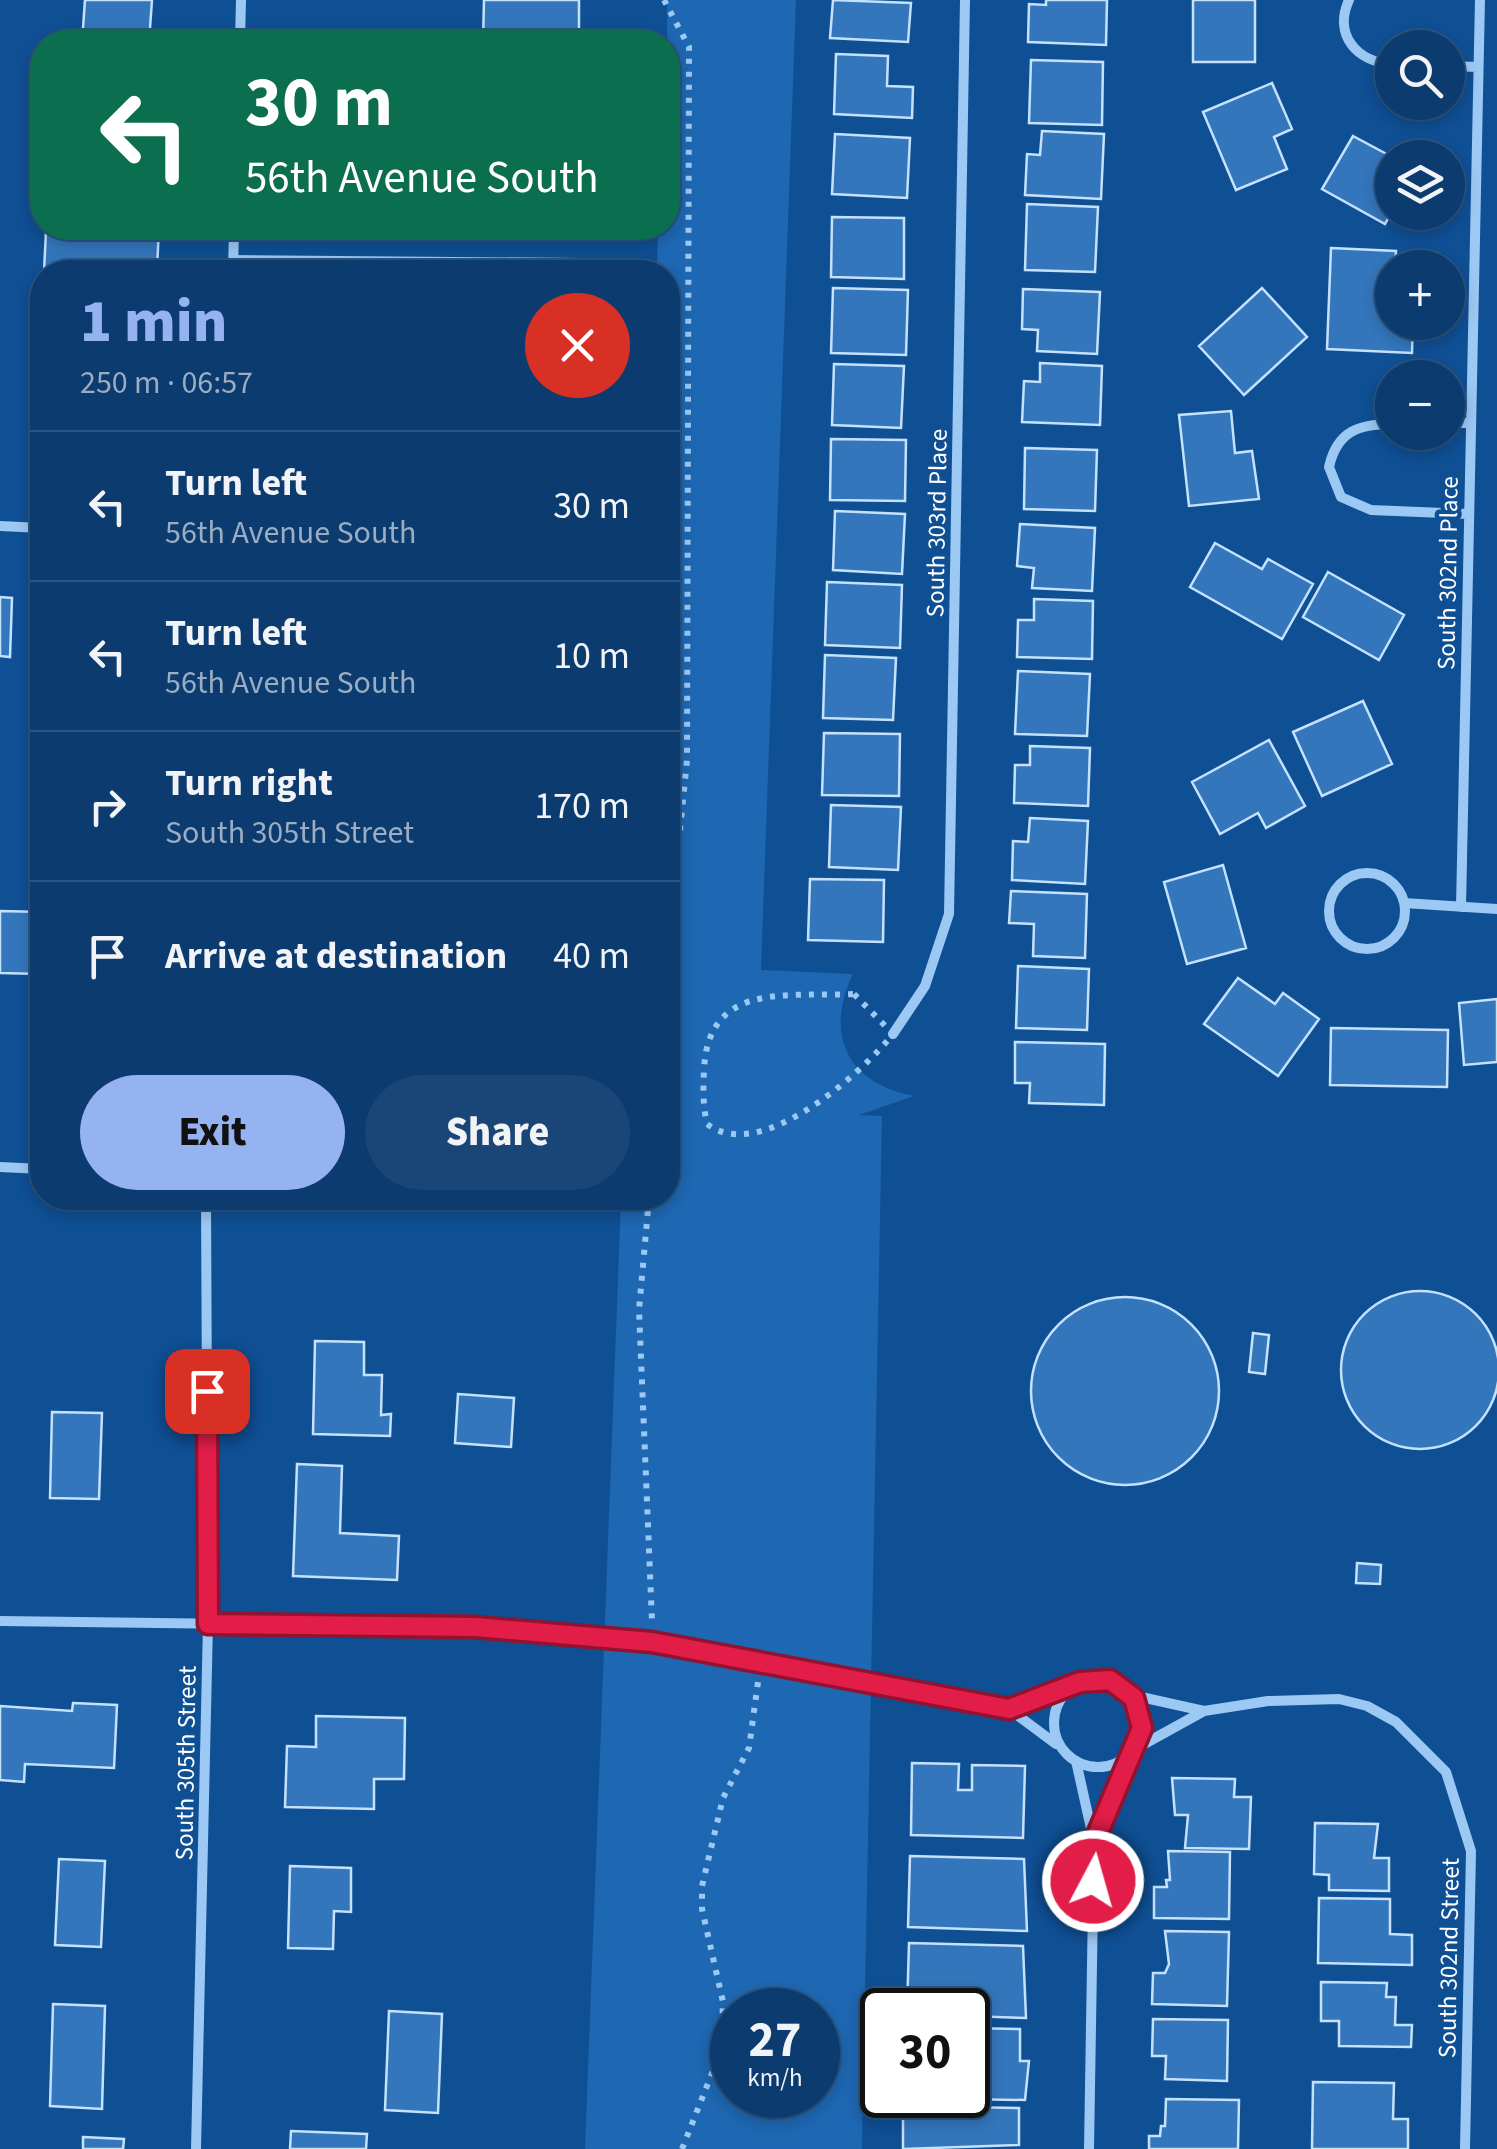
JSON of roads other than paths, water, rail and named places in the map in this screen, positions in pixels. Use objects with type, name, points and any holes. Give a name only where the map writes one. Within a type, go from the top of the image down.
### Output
[{"type":"street","points":[[240,30],[241,0]]},
{"type":"street","name":"South 303rd Place","points":[[892,1034],[925,986],[948,914],[965,0]]},
{"type":"street","points":[[1350,0],[1343,21],[1355,51],[1375,62]]},
{"type":"street","name":"South 302nd Place","points":[[1461,906],[1480,0]]},
{"type":"street","points":[[1465,67],[1478,68]]},
{"type":"street","points":[[234,240],[234,259]]},
{"type":"street","points":[[1465,423],[1470,423]]},
{"type":"street","points":[[1375,425],[1356,427],[1342,436],[1329,466],[1341,497],[1371,510],[1468,514]]},
{"type":"street","points":[[0,526],[30,527]]},
{"type":"street","points":[[1359,874],[1388,879],[1404,903],[1399,932],[1376,948],[1347,943],[1330,919],[1335,891],[1359,874]]},
{"type":"street","points":[[1404,903],[1497,909]]},
{"type":"street","points":[[0,1167],[30,1168]]},
{"type":"street","name":"South 305th Street","points":[[196,2149],[208,1624],[206,1210]]},
{"type":"street","points":[[0,1620],[475,1627],[652,1642],[1009,1709],[1076,1762],[1101,1768],[1204,1711]]},
{"type":"street","points":[[1009,1709],[1095,1678],[1110,1680],[1132,1694],[1204,1711]]},
{"type":"street","points":[[1060,1748],[1053,1718],[1066,1690]]},
{"type":"street","points":[[1094,1842],[1142,1728],[1141,1712],[1132,1694]]},
{"type":"street","name":"South 302nd Street","points":[[1204,1711],[1306,1698],[1353,1702],[1396,1722],[1446,1772],[1463,1815],[1470,1851],[1465,2149]]},
{"type":"street","points":[[1076,1762],[1094,1842],[1089,2149]]},
{"type":"lane","points":[[234,259],[350,260]]}]
